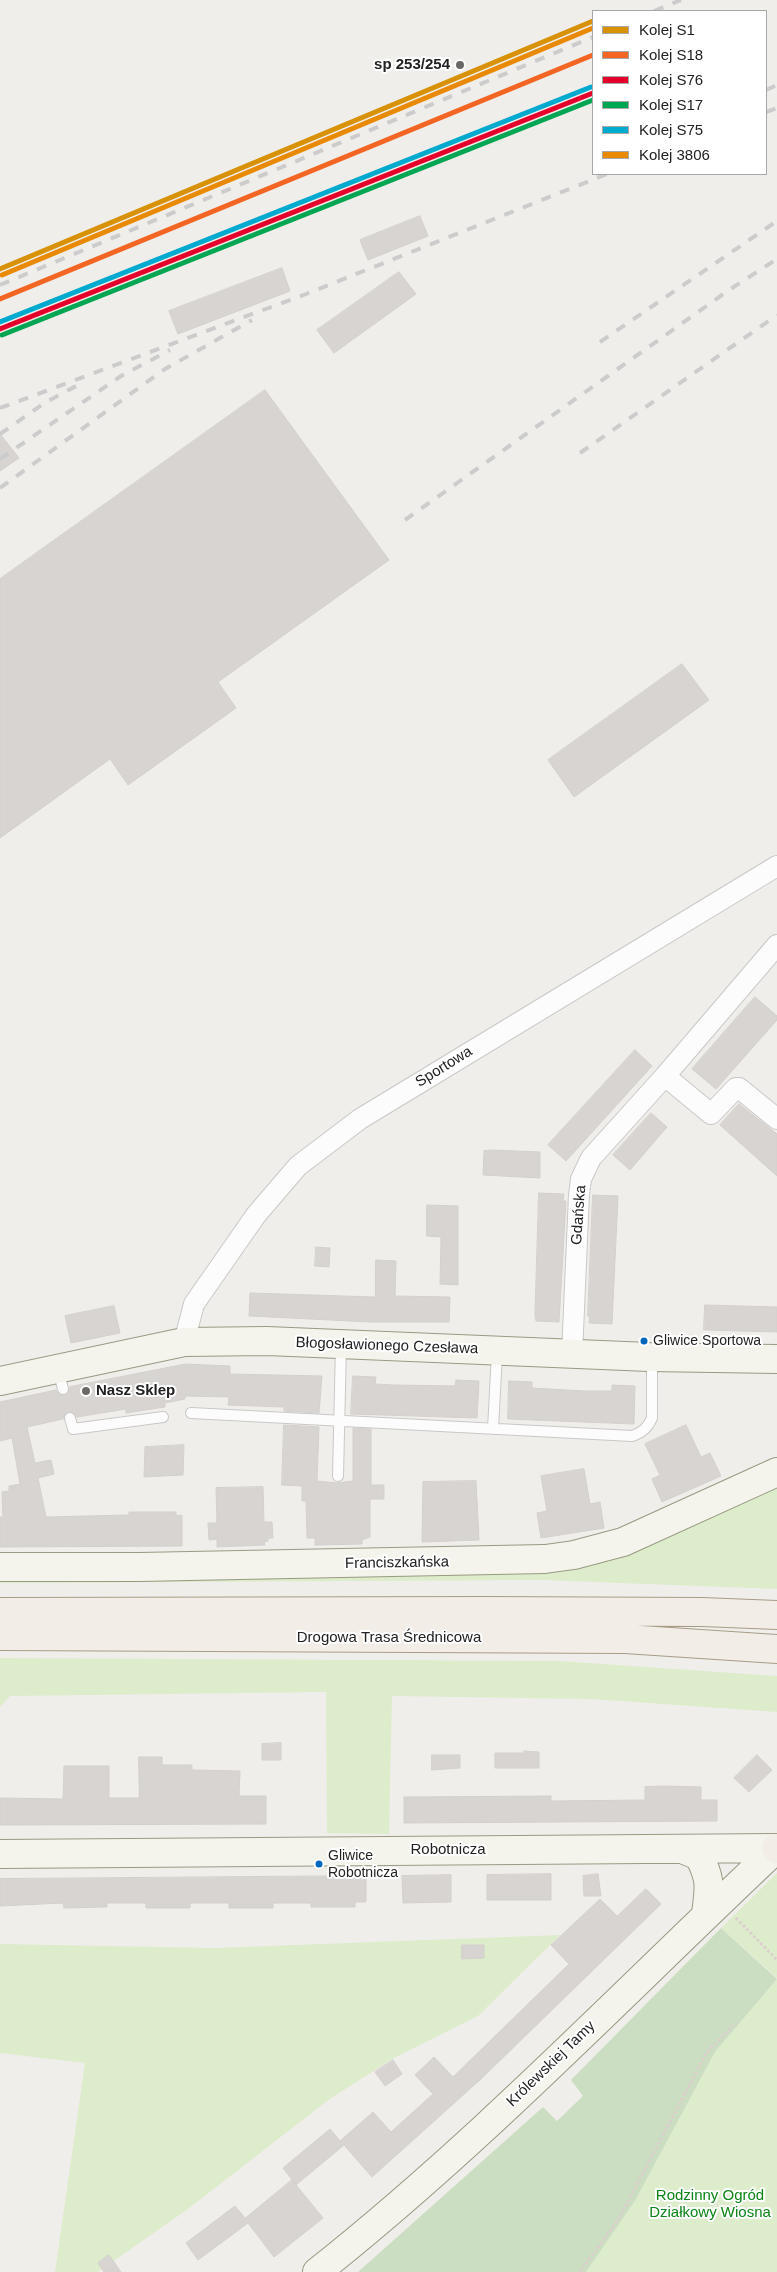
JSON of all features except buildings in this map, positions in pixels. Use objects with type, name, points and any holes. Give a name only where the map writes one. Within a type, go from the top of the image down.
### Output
[{"type":"main road","name":"Drogowa Trasa Średnicowa","points":[[0,1612],[702,1612],[777,1616]]},
{"type":"main road","name":"Drogowa Trasa Średnicowa","points":[[0,1636],[625,1639],[777,1649]]},
{"type":"main road","points":[[0,1652],[50,1651],[123,1638]]},
{"type":"street","name":"Sportowa","points":[[184,1342],[194,1304],[256,1214],[298,1166],[360,1119],[777,866]]},
{"type":"street","points":[[777,945],[665,1076],[711,1114],[736,1088],[739,1088],[777,1119]]},
{"type":"street","name":"Gdańska","points":[[572,1354],[581,1179],[591,1158],[665,1076]]},
{"type":"street","name":"Błogosławionego Czesława","points":[[0,1381],[60,1379],[184,1342],[267,1341],[652,1358],[777,1359]]},
{"type":"street","name":"Franciszkańska","points":[[0,1567],[139,1568],[545,1559],[574,1555],[623,1542],[777,1472]]},
{"type":"street","name":"Robotnicza","points":[[0,1854],[777,1848]]},
{"type":"street","name":"Królewskiej Tamy","points":[[317,2272],[388,2216],[447,2164],[777,1848]]},
{"type":"street","points":[[682,1849],[699,1856],[706,1872],[710,1883],[706,1914]]},
{"type":"lane","points":[[338,1476],[341,1344]]},
{"type":"lane","points":[[493,1429],[497,1351]]},
{"type":"lane","points":[[191,1413],[632,1436],[640,1434],[648,1426],[652,1418],[652,1358]]},
{"type":"lane","points":[[70,1418],[73,1429],[163,1417]]},
{"type":"path","points":[[580,2272],[618,2220],[707,2052],[736,2023]]},
{"type":"green space","points":[[777,1483],[777,1589],[542,1580],[0,1583],[0,1574],[544,1569]]},
{"type":"green space","points":[[0,1658],[559,1661],[777,1676],[777,1712],[592,1699],[392,1696],[389,1834],[327,1833],[326,1692],[10,1696],[0,1707]]},
{"type":"green space","points":[[777,1873],[777,1978],[721,1928]]},
{"type":"green space","points":[[721,1928],[777,1979],[715,2052],[635,2201],[586,2272],[358,2272],[543,2107],[557,2121],[583,2096],[571,2080]]},
{"type":"green space","points":[[560,1935],[478,2016],[392,2059],[327,2101],[188,2209],[98,2272],[55,2272],[85,2063],[0,2053],[0,1944],[215,1948]]},
{"type":"green space","name":"Rodzinny Ogród Działkowy Wiosna","points":[[777,1979],[777,2272],[586,2272],[635,2201],[715,2052]]},
{"type":"railway","points":[[656,10],[681,0]]},
{"type":"railway","points":[[0,285],[592,37]]},
{"type":"railway","points":[[767,90],[777,85]]},
{"type":"railway","points":[[767,112],[777,108]]},
{"type":"railway","points":[[0,408],[306,294],[604,175]]},
{"type":"railway","points":[[600,342],[777,221]]},
{"type":"railway","points":[[405,520],[729,290],[777,259]]},
{"type":"railway","points":[[580,453],[777,315]]},
{"type":"railway","points":[[0,488],[165,369],[252,320]]},
{"type":"railway","points":[[0,459],[121,376],[170,350]]},
{"type":"railway","points":[[0,434],[46,402],[80,384]]},
{"type":"rail line","name":"S1","points":[[0,269],[592,21]]},
{"type":"rail line","name":"3806","points":[[2,275],[592,28]]},
{"type":"rail line","name":"S18","points":[[0,299],[592,55]]},
{"type":"rail line","name":"S75","points":[[0,322],[591,87]]},
{"type":"rail line","name":"S76","points":[[0,329],[592,93]]},
{"type":"rail line","name":"S17","points":[[2,335],[592,100]]},
{"type":"place","name":"sp 253/254","points":[[460,65]]},
{"type":"place","name":"Gliwice Sportowa","points":[[644,1341]]},
{"type":"place","name":"Nasz Sklep","points":[[86,1391]]},
{"type":"place","name":"Gliwice Robotnicza","points":[[319,1864]]}]
